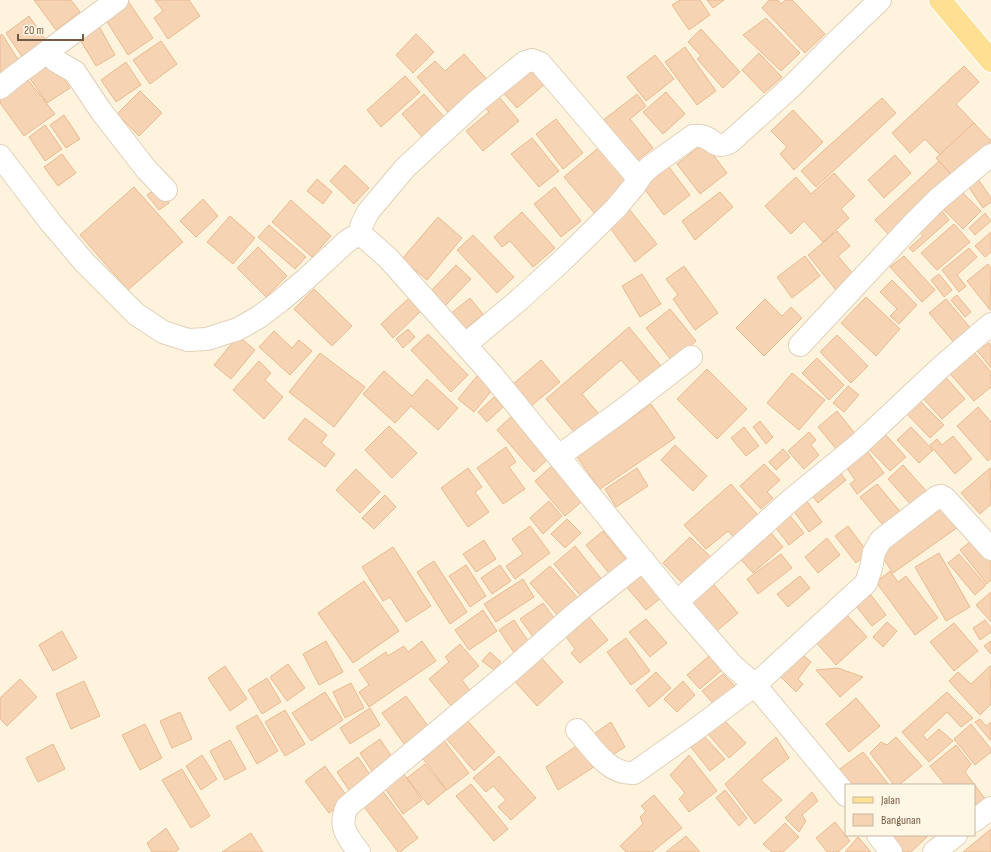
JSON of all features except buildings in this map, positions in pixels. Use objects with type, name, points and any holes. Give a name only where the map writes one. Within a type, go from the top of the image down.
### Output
[{"type":"main road","points":[[940,0],[991,61]]},
{"type":"street","points":[[0,88],[117,0]]},
{"type":"street","points":[[466,344],[519,300],[564,259],[616,208],[642,174],[651,166],[693,136],[705,136],[720,146],[730,142],[792,86],[880,0]]},
{"type":"street","points":[[48,51],[56,61],[75,72],[101,111],[146,169],[166,190]]},
{"type":"street","points":[[359,236],[362,224],[368,212],[405,168],[477,101],[525,62],[532,60],[540,63],[639,179]]},
{"type":"street","points":[[800,345],[938,199],[991,155]]},
{"type":"street","points":[[0,156],[51,223],[85,263],[136,314],[163,332],[188,340],[207,339],[238,329],[259,317],[306,279],[344,242],[352,238],[363,236],[388,258],[466,344],[677,602],[732,665],[755,685],[845,794]]},
{"type":"street","points":[[677,602],[792,499],[858,445],[941,367],[991,324]]},
{"type":"street","points":[[559,456],[620,412],[691,357]]},
{"type":"street","points":[[578,730],[607,764],[625,774],[634,773],[755,685],[866,584],[874,552],[881,540],[937,497],[941,496],[945,498],[991,549]]},
{"type":"street","points":[[359,852],[347,836],[343,826],[343,815],[347,807],[507,674],[575,614],[643,560]]},
{"type":"street","points":[[975,820],[991,808]]},
{"type":"street","points":[[879,836],[891,852]]},
{"type":"street","points":[[934,852],[955,836]]}]
